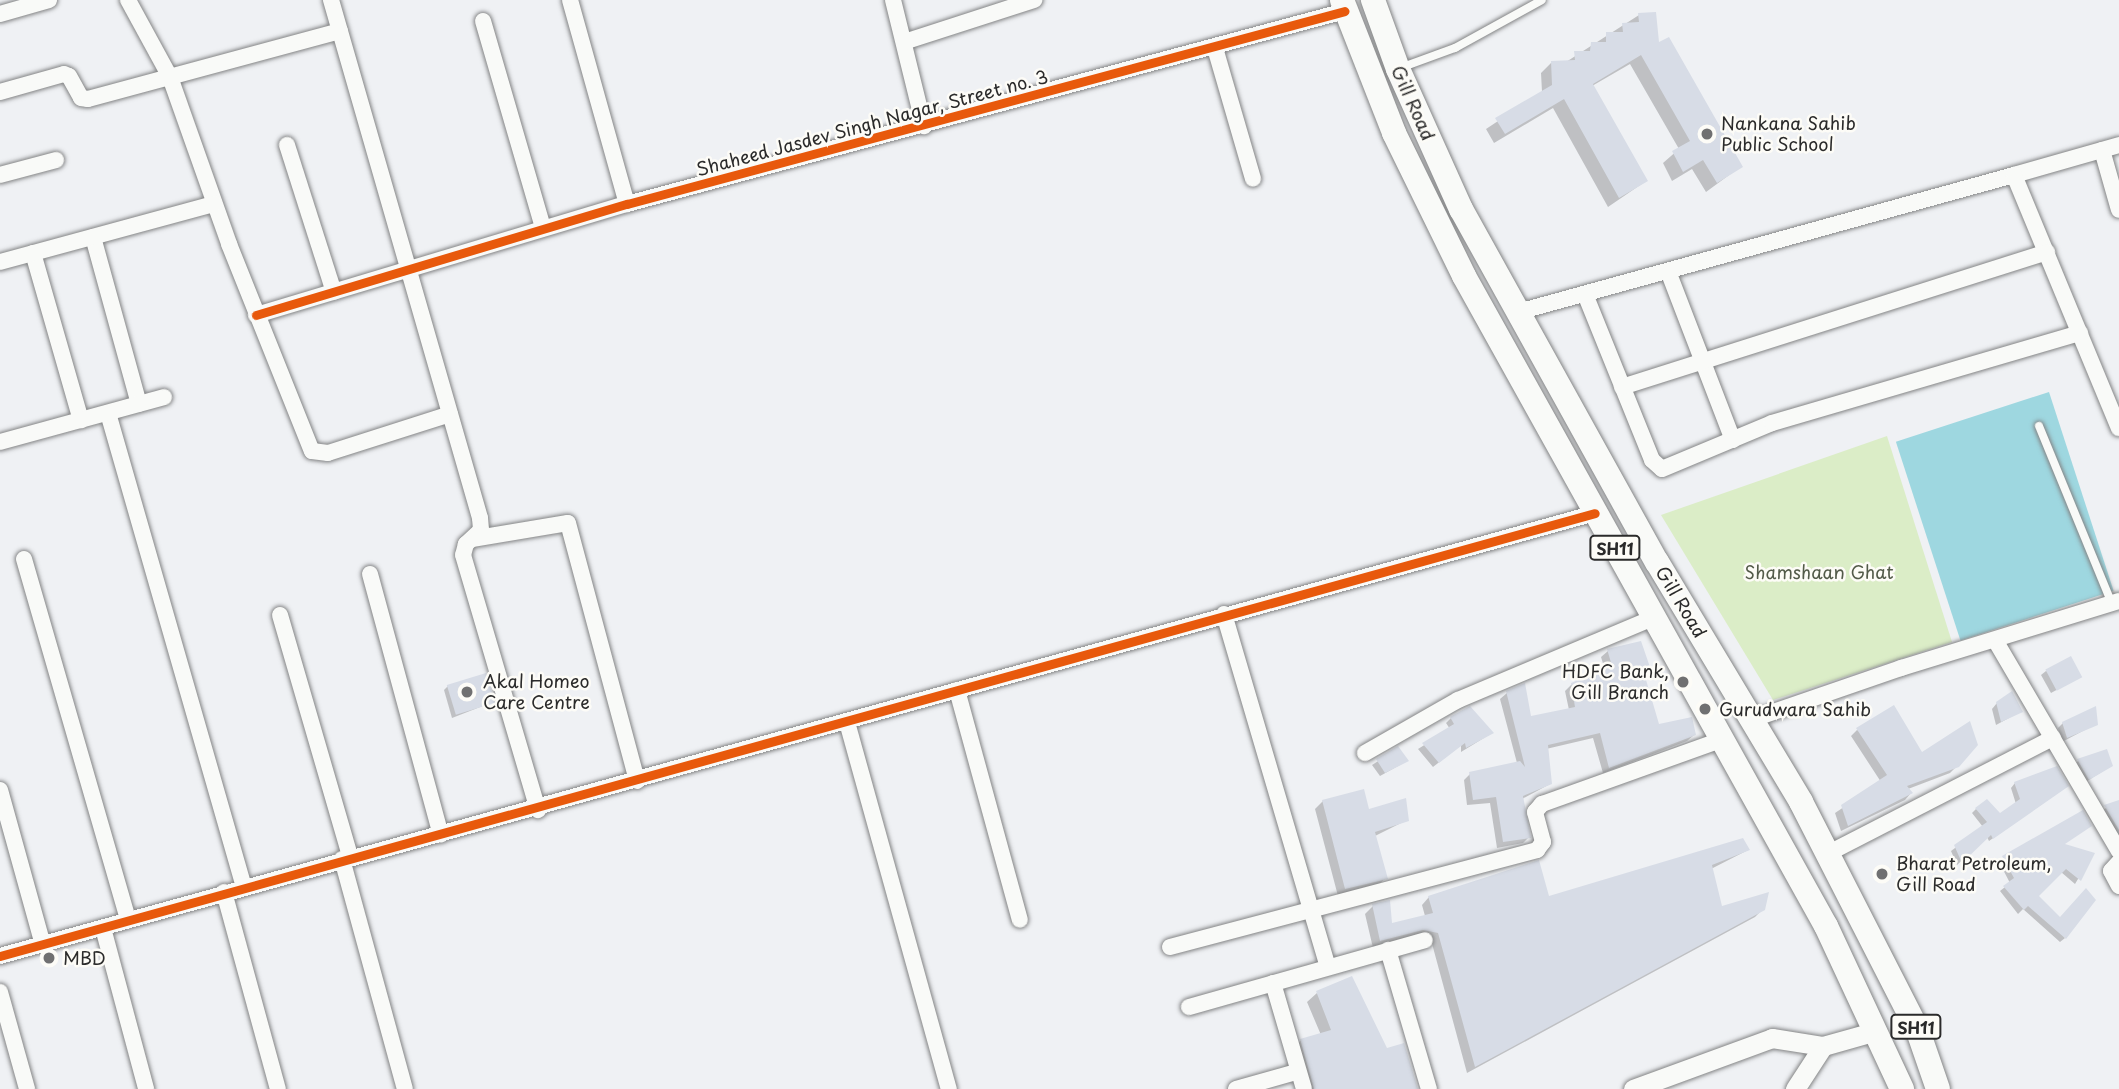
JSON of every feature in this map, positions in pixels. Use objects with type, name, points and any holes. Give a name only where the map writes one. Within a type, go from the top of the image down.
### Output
[{"type":"main road","name":"Gill Road","points":[[1373,0],[1398,69],[1461,209],[1657,562],[1753,719],[1827,854],[1918,1031],[1938,1089]]},
{"type":"main road","name":"Gill Road","points":[[1343,6],[1394,132],[1464,276],[1826,926],[1902,1089]]},
{"type":"street","points":[[0,14],[50,0]]},
{"type":"street","points":[[128,0],[170,77],[256,315],[312,451],[328,453],[450,414]]},
{"type":"street","points":[[331,0],[482,524],[463,555],[538,810]]},
{"type":"street","points":[[570,0],[627,204]]},
{"type":"street","points":[[893,0],[924,126]]},
{"type":"street","points":[[904,42],[1034,0]]},
{"type":"street","name":"Shaheed Jasdev Singh Nagar, Street no. 3","points":[[256,315],[627,204],[1214,48],[1343,6]]},
{"type":"street","points":[[483,21],[543,228]]},
{"type":"street","points":[[0,92],[64,74],[69,76],[82,98],[88,99],[340,31]]},
{"type":"street","points":[[1214,48],[1253,178]]},
{"type":"street","points":[[287,145],[334,292]]},
{"type":"street","points":[[1518,312],[2119,145]]},
{"type":"street","points":[[2102,149],[2119,210]]},
{"type":"street","points":[[0,175],[56,160]]},
{"type":"street","points":[[2014,175],[2119,428]]},
{"type":"street","points":[[0,261],[215,204]]},
{"type":"street","points":[[93,237],[139,404]]},
{"type":"street","points":[[1622,387],[2047,252]]},
{"type":"street","points":[[33,253],[81,420]]},
{"type":"street","points":[[1668,271],[1733,440]]},
{"type":"street","points":[[1586,294],[1652,460],[1662,469],[1792,416],[2080,333]]},
{"type":"street","points":[[0,442],[164,397]]},
{"type":"street","points":[[108,413],[244,887]]},
{"type":"street","points":[[0,956],[346,858],[538,810],[1224,614],[1595,513]]},
{"type":"street","points":[[470,540],[557,522],[568,523],[637,781]]},
{"type":"street","points":[[24,559],[128,920]]},
{"type":"street","points":[[370,575],[441,835]]},
{"type":"street","points":[[1753,719],[2115,602]]},
{"type":"street","points":[[1224,614],[1328,967]]},
{"type":"street","points":[[280,615],[405,1089]]},
{"type":"street","points":[[1366,753],[1458,699],[1655,617]]},
{"type":"street","points":[[1995,640],[2119,851]]},
{"type":"street","points":[[957,690],[1020,920]]},
{"type":"street","points":[[847,722],[949,1089]]},
{"type":"street","points":[[1827,854],[2053,738]]},
{"type":"street","points":[[1170,947],[1537,850],[1542,842],[1535,812],[1542,804],[1724,739]]},
{"type":"street","points":[[0,790],[43,945]]},
{"type":"street","points":[[2119,862],[2111,871],[2119,886]]},
{"type":"street","points":[[224,892],[278,1089]]},
{"type":"street","points":[[103,928],[146,1089]]},
{"type":"street","points":[[1189,1007],[1425,940]]},
{"type":"street","points":[[1388,950],[1429,1089]]},
{"type":"street","points":[[1273,983],[1296,1072],[1304,1089]]},
{"type":"street","points":[[0,992],[27,1089]]},
{"type":"street","points":[[1633,1089],[1772,1038],[1823,1046],[1876,1031]]},
{"type":"street","points":[[1795,1089],[1823,1046]]},
{"type":"street","points":[[1236,1089],[1296,1072]]},
{"type":"lane","points":[[1398,69],[1455,48],[1542,0]]},
{"type":"lane","points":[[2039,426],[2115,602]]},
{"type":"green space","name":"Shamshaan Ghat","points":[[1887,436],[1952,642],[1773,700],[1661,515]]},
{"type":"water","points":[[2049,392],[2114,591],[1960,641],[1896,442]]},
{"type":"building","points":[[1656,12],[1659,42],[1669,37],[1743,167],[1717,183],[1703,160],[1683,172],[1672,151],[1690,141],[1641,55],[1593,84],[1648,181],[1619,198],[1564,99],[1505,134],[1495,118],[1552,85],[1551,61],[1575,60],[1574,51],[1590,51],[1591,42],[1606,42],[1606,32],[1623,32],[1622,23],[1639,22],[1638,13]]},
{"type":"building","points":[[1641,641],[1651,670],[1644,673],[1659,724],[1692,717],[1696,735],[1609,768],[1600,733],[1548,745],[1552,784],[1523,796],[1531,838],[1503,842],[1496,797],[1473,800],[1469,772],[1520,761],[1525,767],[1506,691],[1525,683],[1531,716],[1575,707],[1571,683],[1612,666],[1607,649]]},
{"type":"building","points":[[2071,656],[2082,677],[2057,691],[2045,670]]},
{"type":"building","points":[[486,673],[495,703],[456,715],[447,685]]},
{"type":"building","points":[[2012,691],[2023,712],[2001,722],[1996,702]]},
{"type":"building","points":[[1894,705],[1922,752],[1970,721],[1978,745],[1959,767],[1907,786],[1913,793],[1848,826],[1841,805],[1887,775],[1856,728]]},
{"type":"building","points":[[1470,706],[1494,733],[1466,748],[1465,743],[1439,763],[1422,743],[1454,724],[1450,717]]},
{"type":"building","points":[[2096,706],[2098,725],[2067,738],[2062,722]]},
{"type":"building","points":[[1398,746],[1409,761],[1385,773],[1376,759]]},
{"type":"building","points":[[2107,749],[2113,766],[2089,780],[2077,759]]},
{"type":"building","points":[[2057,766],[2069,786],[1993,839],[1991,835],[1962,863],[1954,845],[1987,822],[1975,808],[1987,799],[2000,813],[2020,799],[2014,782]]},
{"type":"building","points":[[1364,789],[1369,809],[1406,798],[1409,821],[1375,832],[1388,879],[1345,889],[1322,800]]},
{"type":"building","points":[[2119,800],[2119,830],[2104,805]]},
{"type":"building","points":[[2083,810],[2092,826],[2065,844],[2095,853],[2081,881],[2066,869],[2039,896],[2060,917],[2086,888],[2096,900],[2066,939],[2028,906],[2024,910],[2003,886],[2014,878],[2002,856]]},
{"type":"building","points":[[1743,838],[1750,850],[1712,865],[1722,906],[1769,892],[1765,910],[1475,1067],[1438,933],[1423,930],[1380,941],[1372,904],[1390,900],[1392,923],[1433,913],[1428,896],[1539,860],[1549,896]]},
{"type":"building","points":[[1352,976],[1387,1048],[1404,1043],[1418,1089],[1314,1089],[1300,1039],[1331,1030],[1316,991]]},
{"type":"cycle path","points":[[256,315],[627,204],[1345,11]]},
{"type":"cycle path","points":[[0,956],[1595,513]]},
{"type":"place","name":"Nankana Sahib Public School","points":[[1707,134]]},
{"type":"place","name":"HDFC Bank, Gill Branch","points":[[1683,682]]},
{"type":"place","name":"Akal Homeo Care Centre","points":[[467,692]]},
{"type":"place","name":"Gurudwara Sahib","points":[[1705,709]]},
{"type":"place","name":"Bharat Petroleum, Gill Road","points":[[1882,874]]},
{"type":"place","name":"MBD","points":[[49,958]]}]
